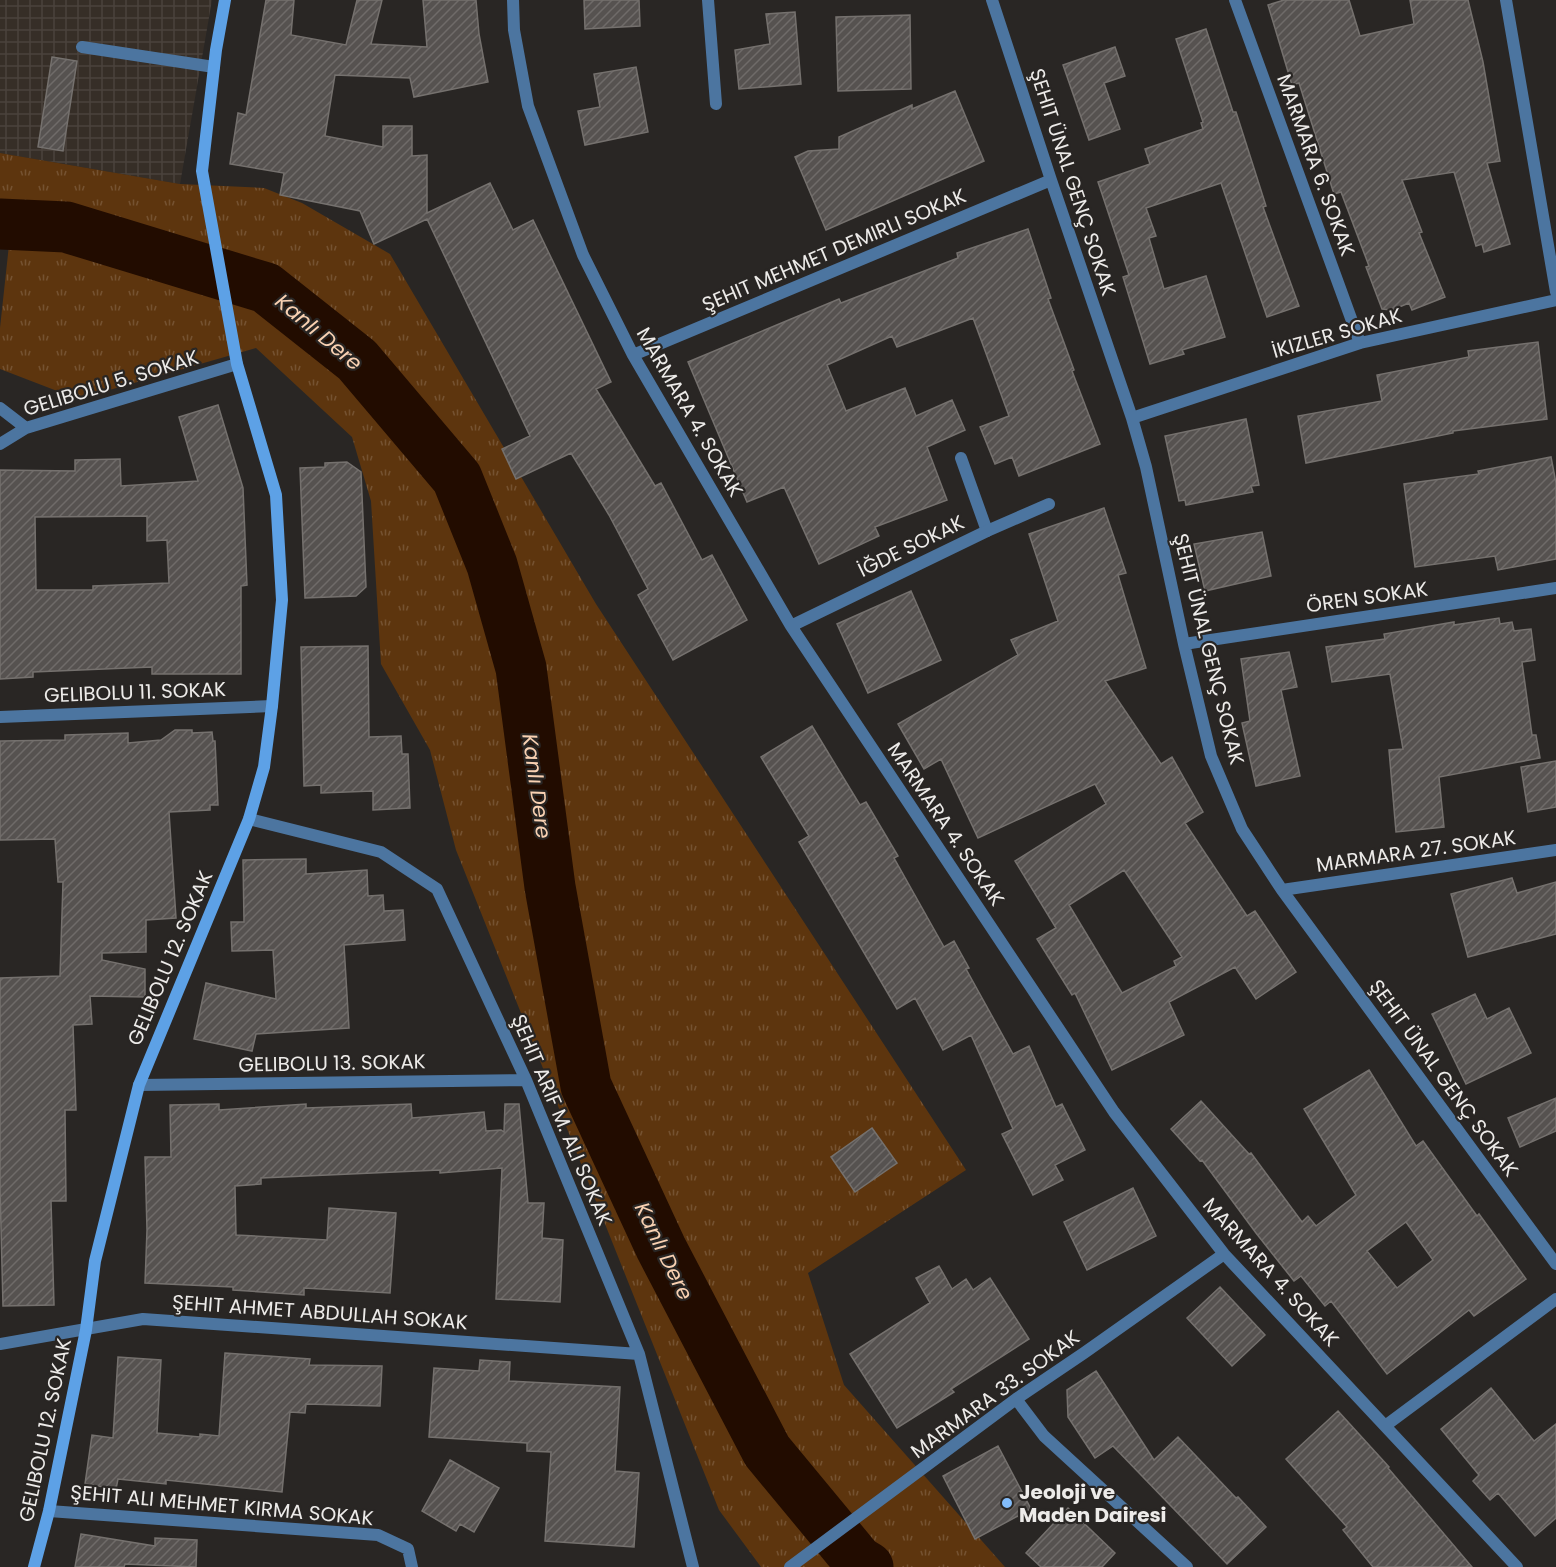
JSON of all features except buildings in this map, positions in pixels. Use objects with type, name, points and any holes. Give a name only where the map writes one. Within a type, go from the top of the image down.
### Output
[{"type":"street","name":"GELIBOLU 12. SOKAK","points":[[34,1567],[49,1510],[86,1330],[95,1261],[138,1085],[249,819],[264,767],[272,706],[282,600],[276,495],[237,364],[202,171],[214,67],[225,0]]},
{"type":"street","name":"MARMARA 4. SOKAK","points":[[513,0],[514,30],[528,106],[583,255],[633,355],[791,626],[1114,1112],[1224,1254],[1517,1567]]},
{"type":"street","points":[[708,0],[716,104]]},
{"type":"street","name":"ŞEHIT ÜNAL GENÇ SOKAK","points":[[992,0],[1050,180],[1132,418],[1146,466],[1184,644],[1211,756],[1242,829],[1282,890],[1556,1264]]},
{"type":"street","name":"MARMARA 6. SOKAK","points":[[1235,0],[1360,343]]},
{"type":"street","points":[[1506,0],[1556,292]]},
{"type":"street","points":[[82,47],[214,67]]},
{"type":"street","points":[[633,355],[1050,180]]},
{"type":"street","name":"İKIZLER SOKAK","points":[[1132,418],[1360,343],[1556,300]]},
{"type":"street","name":"GELIBOLU 5. SOKAK","points":[[0,444],[26,428],[237,364]]},
{"type":"street","points":[[0,408],[26,428]]},
{"type":"street","points":[[961,458],[987,531]]},
{"type":"street","name":"İĞDE SOKAK","points":[[791,626],[987,531],[1049,504]]},
{"type":"street","name":"ÖREN SOKAK","points":[[1184,644],[1556,588]]},
{"type":"street","name":"GELIBOLU 11. SOKAK","points":[[0,717],[272,706]]},
{"type":"street","name":"ŞEHIT ARIF M. ALI SOKAK","points":[[249,819],[381,852],[437,890],[526,1080],[639,1354],[693,1567]]},
{"type":"street","name":"MARMARA 27. SOKAK","points":[[1282,890],[1556,850]]},
{"type":"street","name":"GELIBOLU 13. SOKAK","points":[[138,1085],[526,1080]]},
{"type":"street","name":"MARMARA 33. SOKAK","points":[[791,1567],[1016,1399],[1224,1254]]},
{"type":"street","points":[[1385,1426],[1556,1299]]},
{"type":"street","name":"ŞEHIT AHMET ABDULLAH SOKAK","points":[[0,1344],[143,1319],[639,1354]]},
{"type":"street","points":[[1016,1399],[1044,1436],[1187,1567]]},
{"type":"street","points":[[49,1510],[378,1535],[408,1549],[412,1567]]},
{"type":"shaded area","points":[[0,0],[212,0],[180,184],[0,153]]},
{"type":"green space","points":[[0,153],[180,184],[264,188],[302,203],[390,254],[596,604],[966,1170],[808,1273],[844,1385],[1005,1567],[761,1567],[719,1510],[456,850],[430,750],[381,664],[371,501],[352,437],[256,348],[78,399],[0,369],[0,328],[9,245],[0,244]]},
{"type":"waterway","name":"Kanlı Dere","points":[[0,224],[66,227],[266,288],[357,360],[457,478],[492,565],[521,668],[550,887],[586,1086],[661,1248],[767,1451],[858,1561],[868,1567]]},
{"type":"place","name":"Jeoloji ve Maden Dairesi","points":[[1007,1503]]}]
